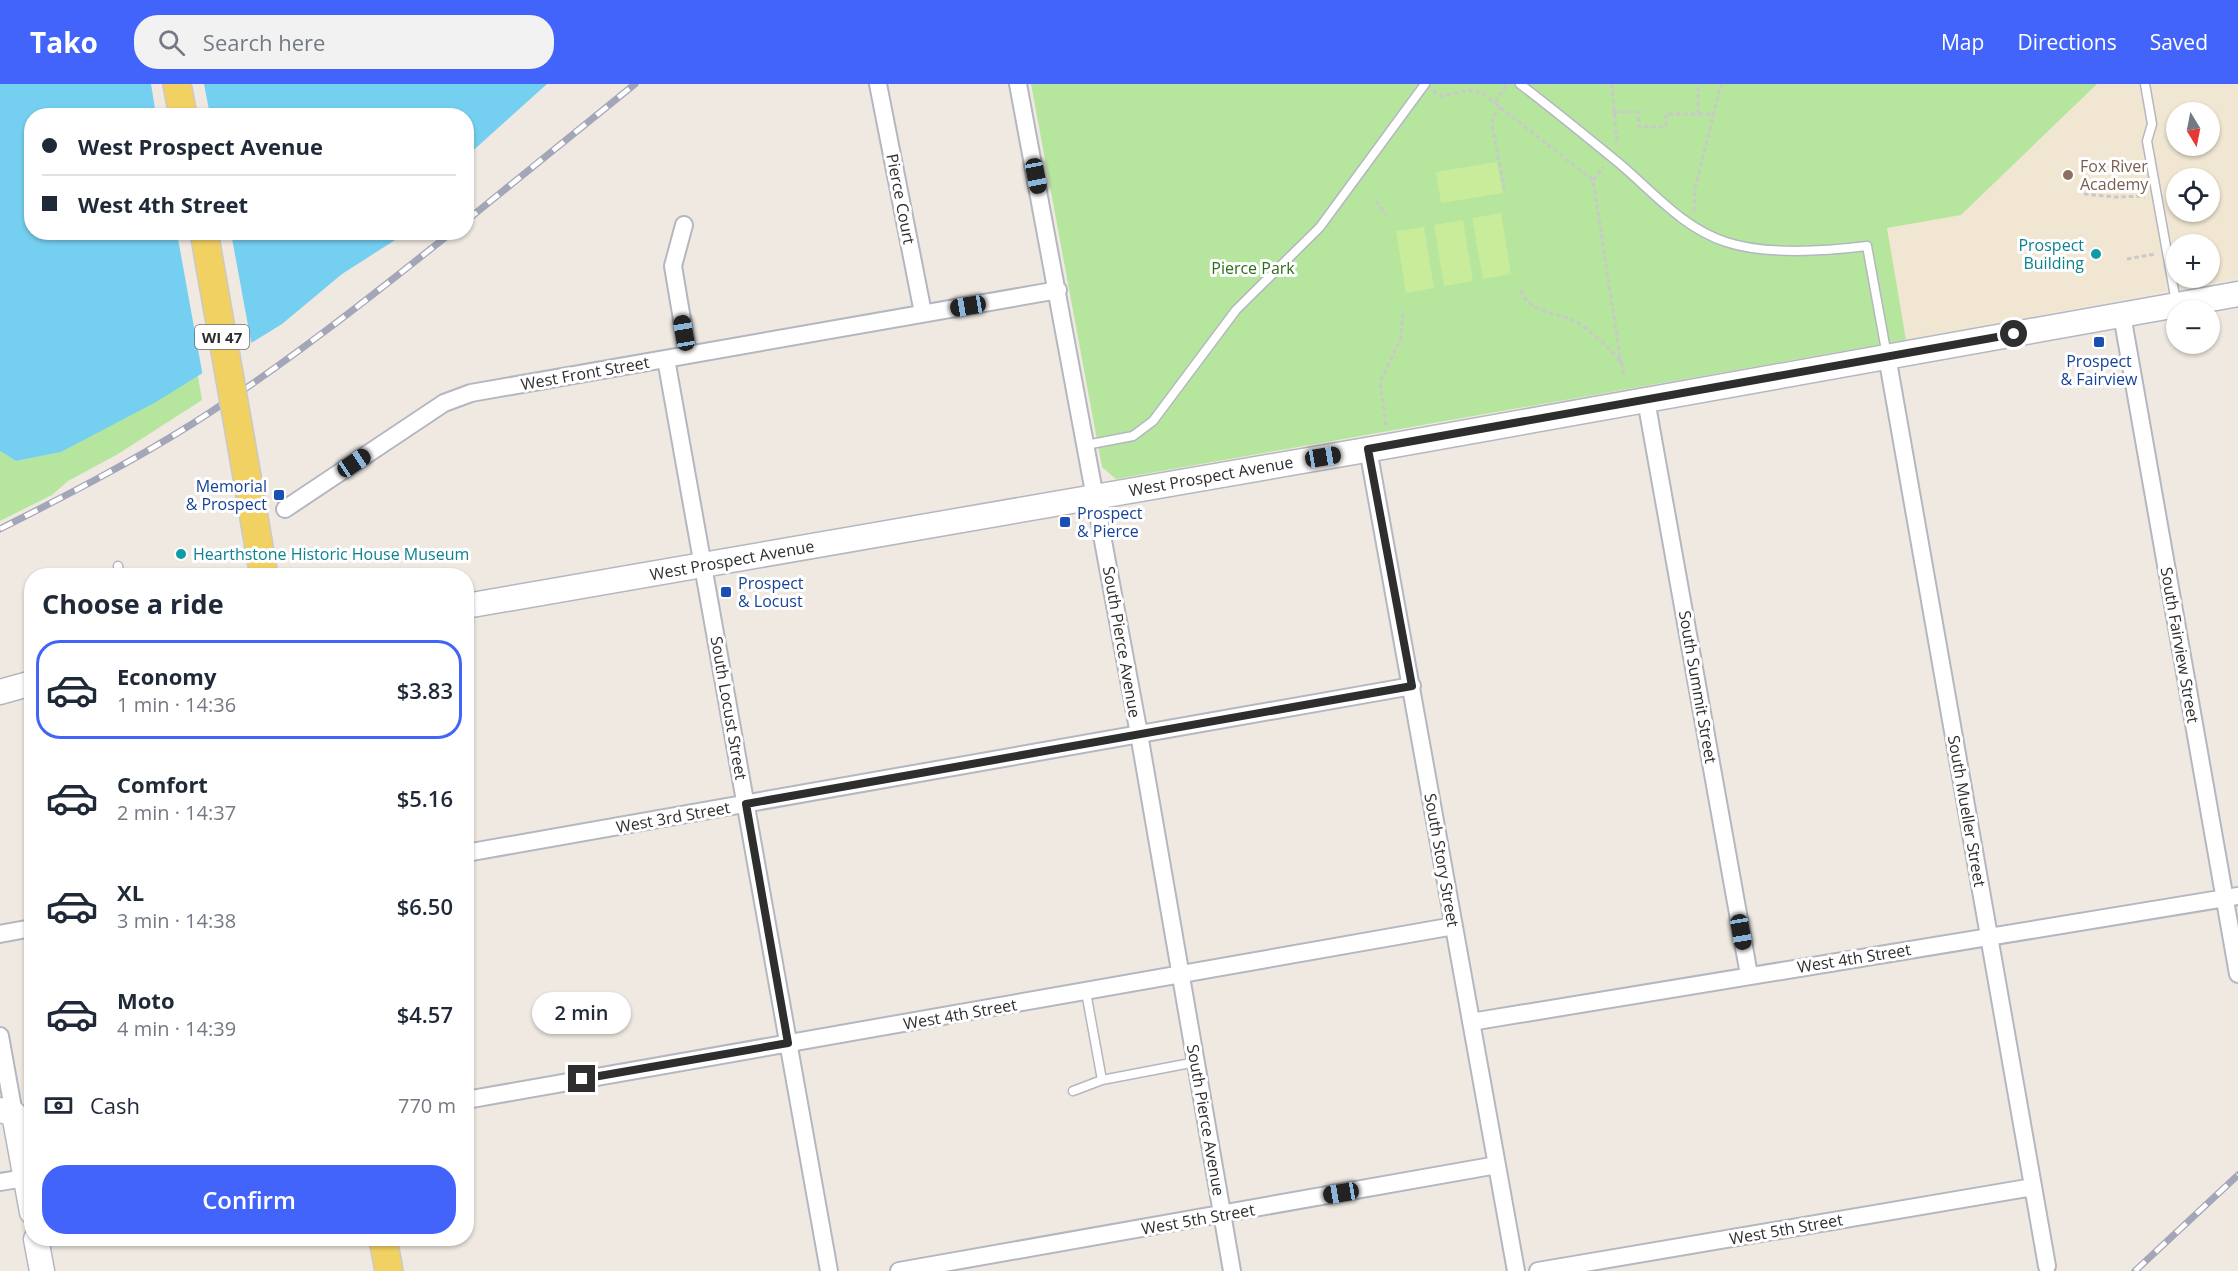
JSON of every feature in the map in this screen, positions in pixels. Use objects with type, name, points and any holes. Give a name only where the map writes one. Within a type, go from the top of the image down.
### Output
[{"type":"main road","points":[[177,84],[182,108]]},
{"type":"main road","name":"WI 47","points":[[205,240],[263,568]]},
{"type":"main road","name":"West Prospect Avenue","points":[[2204,300],[2238,294]]},
{"type":"main road","name":"West Prospect Avenue","points":[[474,605],[2166,307]]},
{"type":"main road","points":[[0,692],[24,685]]},
{"type":"main road","points":[[7,1112],[24,1165]]},
{"type":"main road","points":[[37,1246],[42,1271]]},
{"type":"main road","points":[[384,1246],[389,1271]]},
{"type":"street","name":"Pierce Court","points":[[878,84],[923,313]]},
{"type":"street","name":"South Pierce Avenue","points":[[1018,84],[1139,734],[1232,1271]]},
{"type":"street","points":[[684,225],[673,266],[688,355]]},
{"type":"street","name":"West Front Street","points":[[285,509],[456,397],[1058,290]]},
{"type":"street","name":"South Fairview Street","points":[[2122,315],[2231,897],[2238,974]]},
{"type":"street","name":"South Mueller Street","points":[[1887,356],[2047,1266]]},
{"type":"street","name":"South Locust Street","points":[[666,359],[829,1271]]},
{"type":"street","name":"South Summit Street","points":[[1646,400],[1749,975]]},
{"type":"street","name":"South Story Street","points":[[1368,449],[1516,1271]]},
{"type":"street","name":"West 3rd Street","points":[[474,852],[1412,686]]},
{"type":"street","name":"West 4th Street","points":[[1471,1022],[2231,897]]},
{"type":"street","name":"West 4th Street","points":[[474,1099],[1181,976],[1454,926]]},
{"type":"street","points":[[0,934],[24,930]]},
{"type":"street","points":[[0,1036],[7,1112]]},
{"type":"street","name":"West 5th Street","points":[[899,1271],[1497,1165]]},
{"type":"street","points":[[0,1182],[24,1178]]},
{"type":"street","name":"West 5th Street","points":[[1538,1271],[2033,1187]]},
{"type":"lane","points":[[1086,445],[1133,436],[1143,430],[1169,401],[1236,309],[1320,226],[1425,84]]},
{"type":"lane","points":[[1520,84],[1621,165],[1685,222],[1725,242],[1747,247],[1818,250],[1867,246],[1887,356]]},
{"type":"lane","points":[[2145,84],[2152,124],[2147,141],[2166,252]]},
{"type":"lane","points":[[1086,992],[1102,1080]]},
{"type":"lane","points":[[1074,1091],[1102,1080],[1196,1062]]},
{"type":"path","points":[[1425,84],[1441,96],[1470,90],[1482,93],[1593,180],[1624,378]]},
{"type":"path","points":[[1495,102],[1507,84]]},
{"type":"path","points":[[1612,84],[1618,149]]},
{"type":"path","points":[[1698,84],[1698,114]]},
{"type":"path","points":[[1698,229],[1694,209],[1695,189],[1721,84]]},
{"type":"path","points":[[1501,106],[1493,117],[1492,125],[1504,193]]},
{"type":"path","points":[[1613,112],[1638,112],[1639,127],[1666,127],[1666,114],[1714,114]]},
{"type":"path","points":[[2084,194],[2115,197],[2156,195]]},
{"type":"path","points":[[1376,201],[1386,215]]},
{"type":"path","points":[[2127,259],[2166,252]]},
{"type":"path","points":[[1521,290],[1525,301],[1580,324],[1621,363]]},
{"type":"path","points":[[1387,430],[1380,382],[1401,338],[1403,310]]},
{"type":"shaded area","name":"Fox River Academy","points":[[2097,84],[2238,84],[2238,278],[2220,281],[2220,234],[2166,234],[2166,288],[2184,288],[1906,340],[1887,228],[1961,215]]},
{"type":"green space","name":"Pierce Park","points":[[1031,84],[2097,84],[1961,215],[1887,228],[1906,340],[1116,479],[1102,467]]},
{"type":"green space","points":[[1497,162],[1503,193],[1441,203],[1436,172]]},
{"type":"green space","points":[[1501,213],[1511,274],[1483,279],[1472,218]]},
{"type":"green space","points":[[1463,220],[1473,281],[1444,286],[1434,225]]},
{"type":"green space","points":[[1424,227],[1434,288],[1406,293],[1396,231]]},
{"type":"green space","points":[[198,376],[202,400],[118,454],[68,481],[52,495],[0,521],[0,451],[16,461],[61,452]]},
{"type":"water","points":[[0,84],[547,84],[474,150],[474,108],[24,108],[24,240],[395,240],[342,274],[282,324],[156,402],[61,452],[16,461],[0,451]]},
{"type":"pier","points":[[151,84],[204,84],[209,108],[155,108]]},
{"type":"pier","points":[[178,240],[232,240],[252,347],[203,377]]},
{"type":"railway","points":[[474,215],[635,84]]},
{"type":"railway","points":[[0,529],[121,466],[226,402],[324,332],[442,240]]},
{"type":"railway","points":[[2135,1271],[2238,1175]]},
{"type":"place","name":"Fox River Academy","points":[[2068,175]]},
{"type":"place","name":"Prospect Building","points":[[2096,254]]},
{"type":"place","name":"Prospect & Fairview","points":[[2099,342]]},
{"type":"place","name":"Memorial & Prospect","points":[[279,495]]},
{"type":"place","name":"Prospect & Pierce","points":[[1065,522]]},
{"type":"place","name":"Hearthstone Historic House Museum","points":[[181,554]]},
{"type":"place","name":"Prospect & Locust","points":[[726,592]]},
{"type":"route","points":[[582,1079],[788,1043],[746,804],[1412,686],[1368,449],[2014,334]]}]
